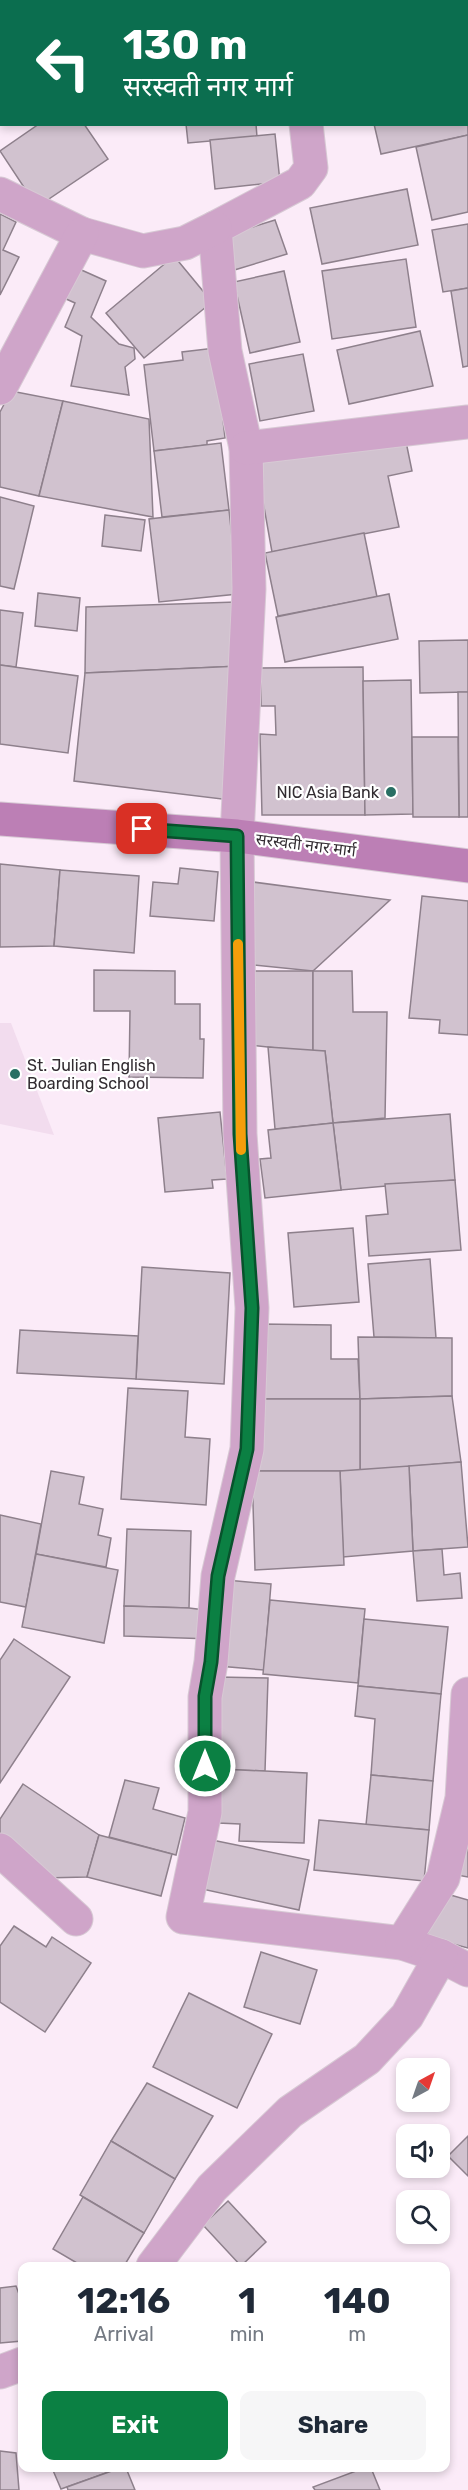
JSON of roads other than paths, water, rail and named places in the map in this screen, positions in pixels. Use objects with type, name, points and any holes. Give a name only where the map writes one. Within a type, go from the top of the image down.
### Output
[{"type":"main road","name":"सरस्वती नगर मार्ग","points":[[0,819],[237,836],[468,866]]},
{"type":"street","points":[[0,194],[82,234],[143,250],[185,243],[300,183],[311,168],[306,126]]},
{"type":"street","points":[[156,2262],[212,2188],[290,2112],[367,2059],[454,1963],[402,1942],[183,1917],[205,1812],[205,1696],[211,1662],[218,1576],[247,1449],[252,1308],[240,1134],[237,836],[249,589],[246,448],[225,351],[215,228]]},
{"type":"street","points":[[0,388],[82,234]]},
{"type":"street","points":[[246,448],[468,422]]},
{"type":"street","points":[[402,1942],[443,1878],[462,1798],[468,1694]]},
{"type":"street","points":[[0,1850],[76,1919]]},
{"type":"street","points":[[0,2372],[18,2365]]},
{"type":"place","name":"NIC Asia Bank","points":[[391,792]]},
{"type":"place","name":"St. Julian English Boarding School","points":[[15,1074]]}]
